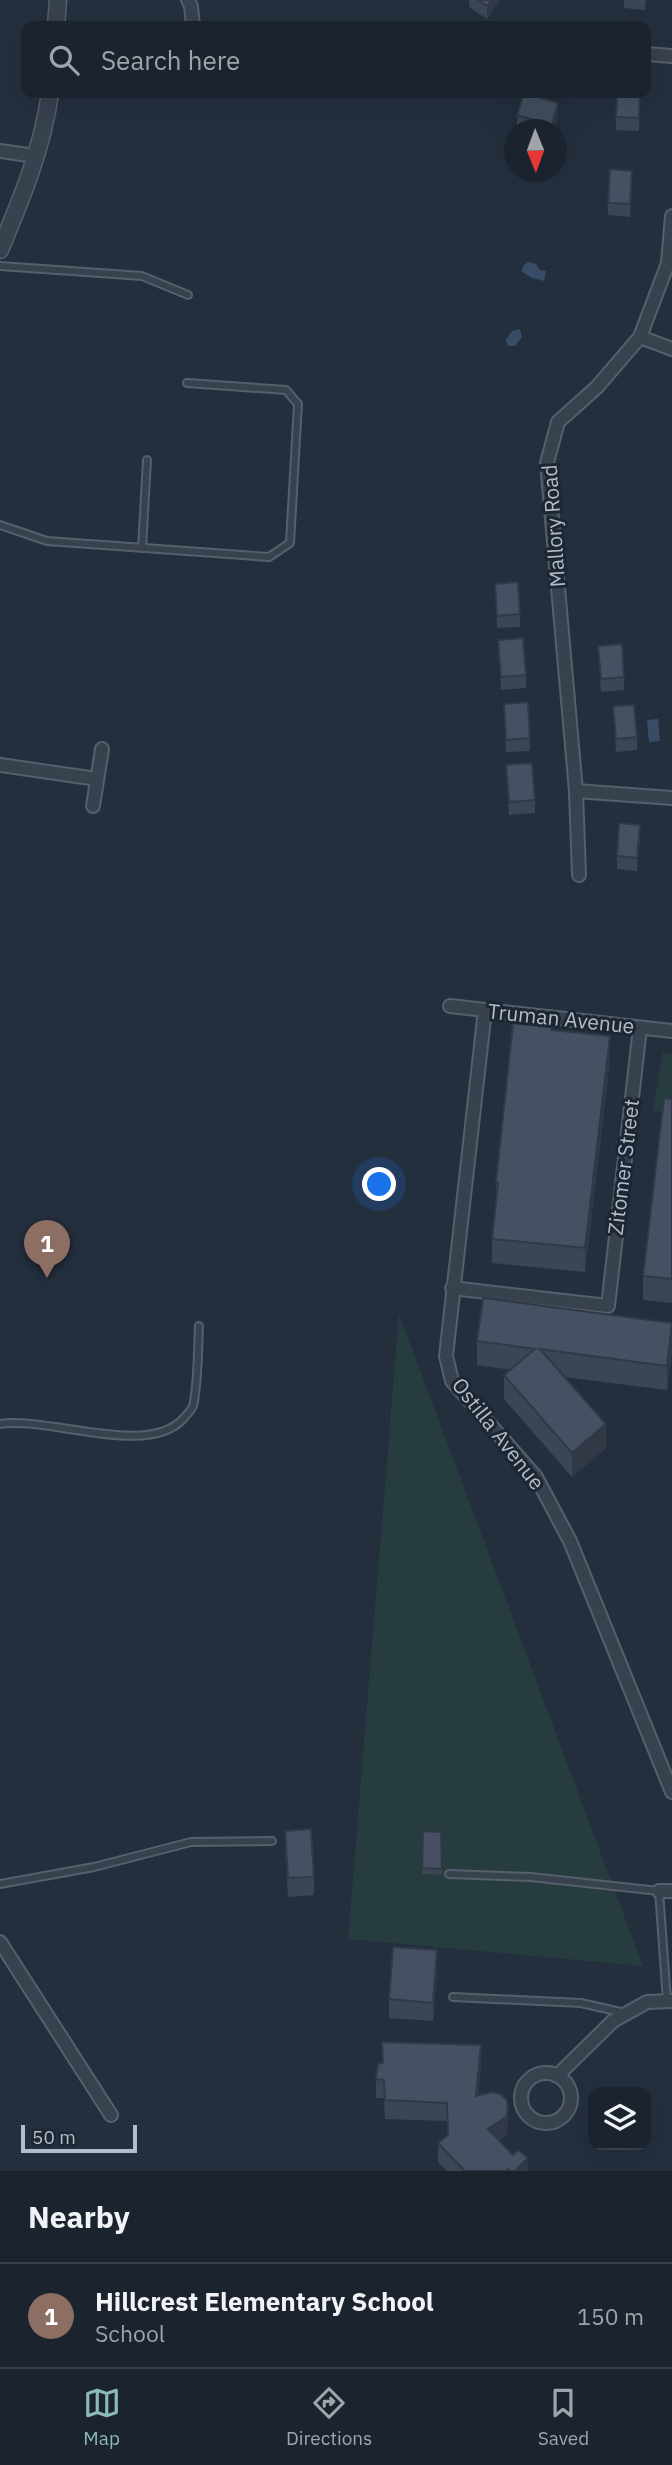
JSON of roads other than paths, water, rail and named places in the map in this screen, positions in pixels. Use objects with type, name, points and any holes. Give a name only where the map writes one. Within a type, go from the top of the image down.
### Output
[{"type":"street","points":[[56,21],[58,0]]},
{"type":"street","points":[[188,0],[192,21]]},
{"type":"street","points":[[651,54],[672,56]]},
{"type":"street","points":[[0,250],[35,156],[46,122],[49,98]]},
{"type":"street","points":[[0,151],[35,156]]},
{"type":"street","name":"Mallory Road","points":[[579,875],[576,791],[547,463],[558,422],[597,387],[640,337],[668,263],[672,216]]},
{"type":"street","points":[[640,337],[672,349]]},
{"type":"street","points":[[93,806],[102,749]]},
{"type":"street","points":[[0,765],[97,779]]},
{"type":"street","points":[[576,791],[672,798]]},
{"type":"street","name":"Truman Avenue","points":[[450,1006],[672,1031]]},
{"type":"street","name":"Ostilla Avenue","points":[[485,1010],[446,1356],[452,1381],[536,1476],[570,1541],[672,1792]]},
{"type":"street","name":"Zitomer Street","points":[[452,1288],[608,1306],[640,1028]]},
{"type":"street","points":[[0,1942],[111,2115]]},
{"type":"street","points":[[557,2076],[612,2021],[647,2002],[670,2001]]},
{"type":"street","points":[[541,2073],[557,2076],[569,2088],[571,2102],[568,2111],[556,2122],[548,2124],[533,2120],[522,2106],[522,2089],[527,2081],[541,2073]]},
{"type":"lane","points":[[0,266],[142,276],[188,295]]},
{"type":"lane","points":[[0,525],[47,541],[269,556],[290,543],[298,404],[286,390],[187,383]]},
{"type":"lane","points":[[142,548],[147,460]]},
{"type":"lane","points":[[0,1424],[20,1423],[123,1435],[155,1433],[176,1426],[192,1409],[200,1326]]},
{"type":"lane","points":[[0,1884],[94,1867],[191,1842],[272,1841]]},
{"type":"lane","points":[[450,1874],[531,1877],[665,1891],[670,2001]]},
{"type":"lane","points":[[453,1997],[581,2003],[627,2013]]},
{"type":"water","points":[[528,262],[546,271],[544,281],[521,271]]},
{"type":"water","points":[[520,329],[522,337],[515,346],[508,346],[506,340],[512,331]]},
{"type":"water","points":[[658,719],[660,741],[649,742],[647,720]]},
{"type":"place","name":"Hillcrest Elementary School","points":[[47,1278]]}]
